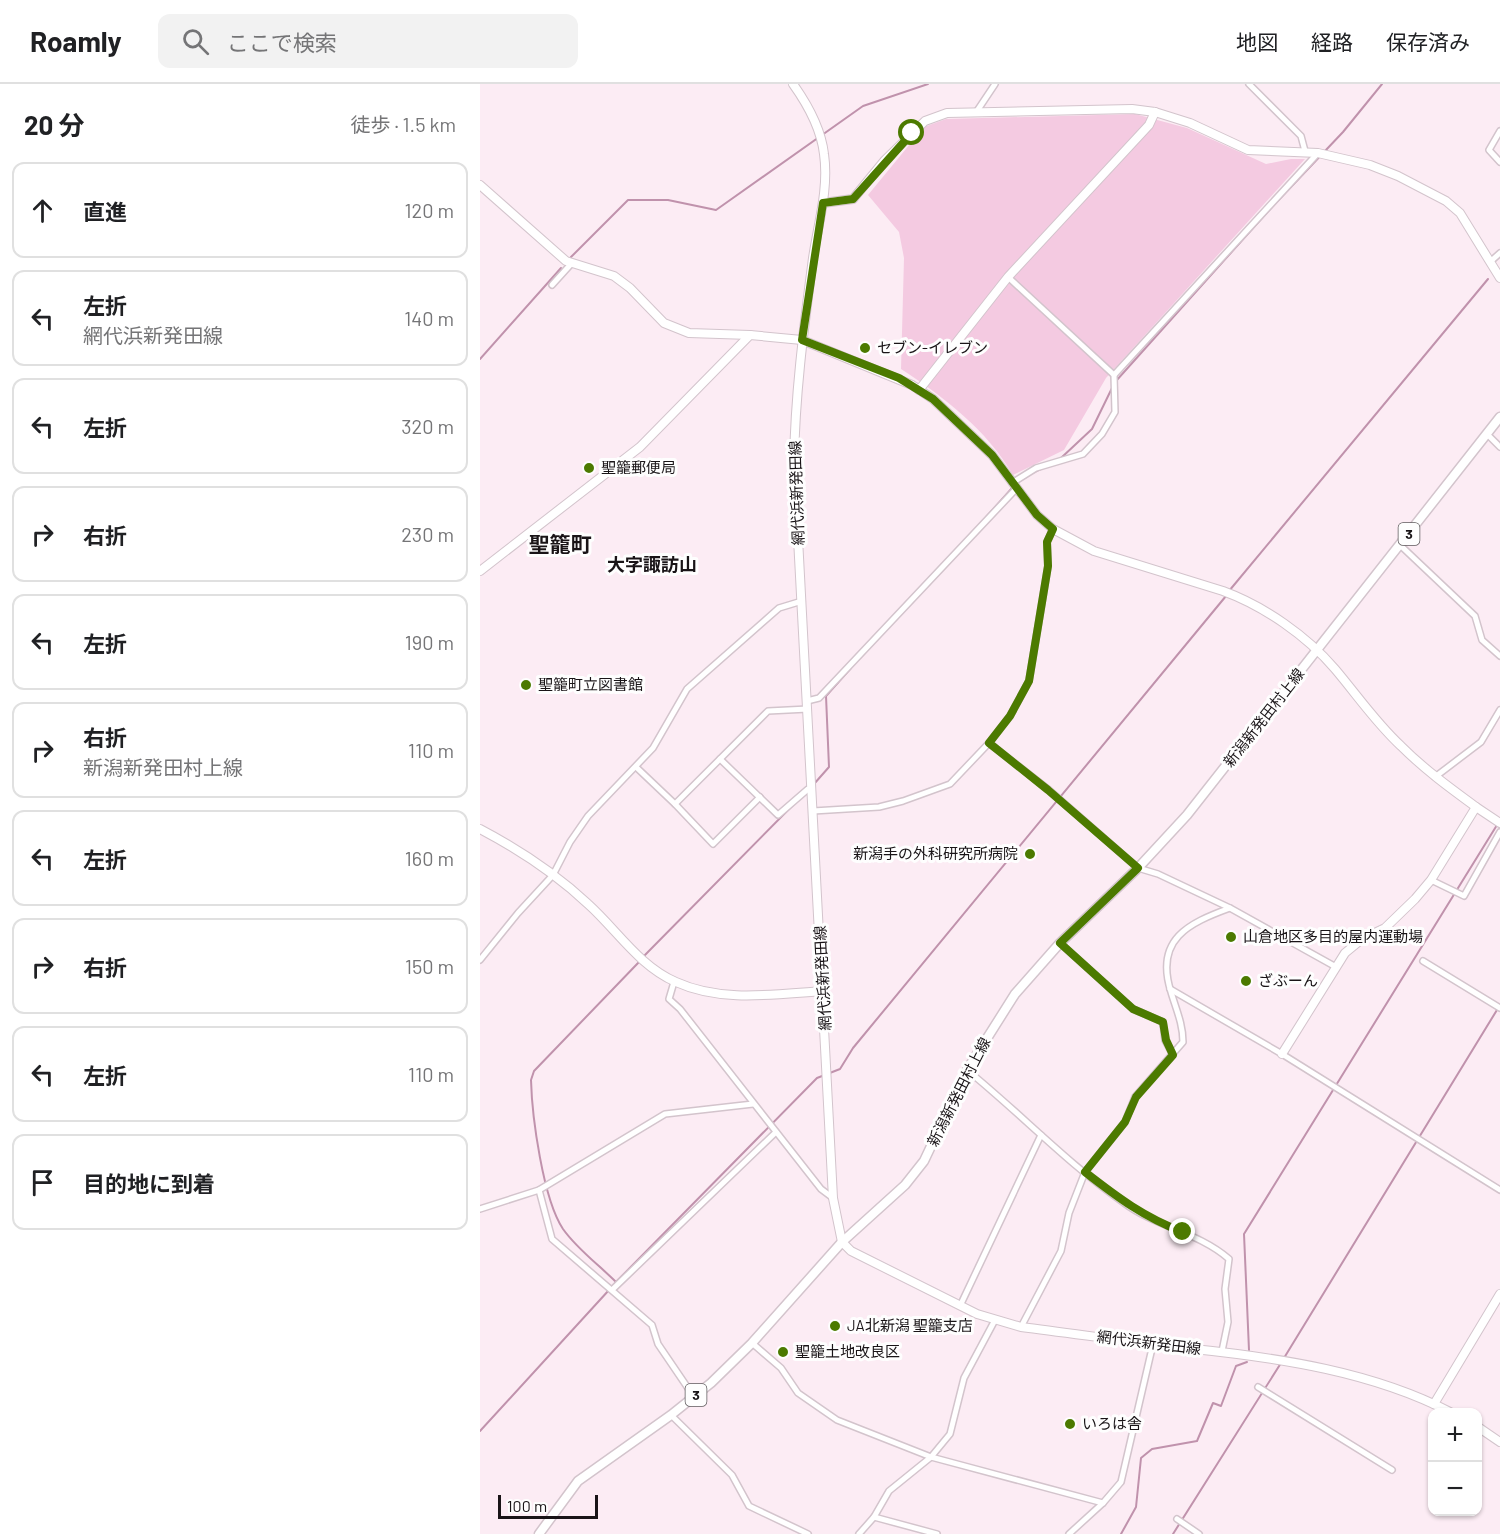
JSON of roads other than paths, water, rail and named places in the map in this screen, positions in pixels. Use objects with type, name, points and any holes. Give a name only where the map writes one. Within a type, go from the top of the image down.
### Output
[{"type":"main road","name":"新潟新発田村上線","points":[[539,1534],[578,1481],[671,1416],[694,1397],[752,1343],[842,1242],[905,1185],[924,1161],[966,1070],[1015,994],[1060,943],[1138,868],[1187,814],[1500,417]]},
{"type":"street","name":"網代浜新発田線","points":[[793,84],[813,116],[820,134],[825,164],[823,203],[802,340],[795,419],[794,463],[824,991],[833,1198],[842,1242],[851,1251],[960,1306],[995,1320],[1021,1327],[1222,1351],[1294,1363],[1349,1376],[1441,1408]]},
{"type":"street","points":[[977,111],[995,84]]},
{"type":"street","points":[[1249,84],[1301,136],[1305,151]]},
{"type":"street","points":[[823,203],[853,199],[885,160],[925,120],[947,113],[1131,109],[1155,112],[1190,123],[1248,150],[1278,153],[1305,151],[1380,168],[1446,201],[1470,226],[1500,278]]},
{"type":"street","points":[[919,390],[1008,277],[1149,125],[1155,112]]},
{"type":"street","points":[[1500,131],[1489,150],[1491,155],[1500,162]]},
{"type":"street","points":[[675,804],[768,711],[808,705],[819,698],[1014,486],[1036,468],[1083,454],[1102,434],[1115,412],[1114,375],[1318,153]]},
{"type":"street","points":[[480,185],[571,264],[614,276],[630,288],[664,323],[674,329],[688,333],[750,335],[802,340],[899,378],[919,390],[933,399],[992,455],[1037,515],[1053,529],[1094,551],[1243,599],[1266,612],[1317,651],[1334,668],[1374,718],[1435,777],[1500,823]]},
{"type":"street","points":[[1490,262],[1500,253]]},
{"type":"street","points":[[552,285],[571,264]]},
{"type":"street","points":[[1008,277],[1114,375]]},
{"type":"street","points":[[480,571],[640,447],[750,335]]},
{"type":"street","points":[[1487,434],[1500,447]]},
{"type":"street","points":[[813,811],[879,807],[950,784],[989,743],[1010,716],[1029,681],[1048,566],[1047,542],[1053,529]]},
{"type":"street","points":[[1400,545],[1475,616],[1482,640],[1500,656]]},
{"type":"street","points":[[480,960],[553,875],[577,829],[653,748],[687,689],[779,608],[802,601]]},
{"type":"street","points":[[1435,777],[1481,742],[1500,710]]},
{"type":"street","points":[[989,743],[1048,790],[1138,868],[1158,874],[1230,908],[1336,967]]},
{"type":"street","points":[[720,759],[780,815],[808,789],[812,789]]},
{"type":"street","points":[[636,767],[713,844],[760,797]]},
{"type":"street","points":[[1282,1054],[1350,947],[1393,921],[1431,880],[1476,807]]},
{"type":"street","points":[[480,828],[553,875],[590,905],[643,961],[674,982],[716,994],[743,996],[824,991]]},
{"type":"street","points":[[1431,880],[1464,896],[1500,832]]},
{"type":"street","points":[[1021,1327],[1060,1251],[1069,1213],[1085,1172],[1125,1122],[1136,1097],[1183,1042],[1170,989],[1167,965],[1174,940],[1196,921],[1230,908]]},
{"type":"street","points":[[1060,943],[1133,1009],[1163,1022],[1166,1040],[1173,1055]]},
{"type":"street","points":[[1423,961],[1500,1008]]},
{"type":"street","points":[[674,982],[669,999],[680,1009],[821,1189],[833,1198]]},
{"type":"street","points":[[1170,989],[1282,1054],[1500,1190]]},
{"type":"street","points":[[966,1070],[1125,1204],[1210,1245],[1229,1259],[1225,1289],[1228,1322],[1222,1351]]},
{"type":"street","points":[[480,1209],[539,1190],[665,1114],[753,1104]]},
{"type":"street","points":[[613,1289],[776,1132]]},
{"type":"street","points":[[960,1306],[1041,1135]]},
{"type":"street","points":[[539,1190],[552,1239],[613,1289],[652,1325],[658,1344],[694,1397]]},
{"type":"street","points":[[1434,1404],[1500,1294]]},
{"type":"street","points":[[859,1534],[874,1517],[889,1491],[931,1457],[950,1434],[964,1378],[995,1320]]},
{"type":"street","points":[[752,1343],[781,1368],[798,1393],[837,1420],[931,1457],[1103,1503]]},
{"type":"street","points":[[1069,1534],[1103,1503],[1121,1482],[1153,1344]]},
{"type":"street","points":[[1258,1387],[1392,1470]]},
{"type":"street","points":[[671,1416],[732,1475],[750,1506],[801,1533],[808,1534]]},
{"type":"street","points":[[1482,1430],[1500,1442]]},
{"type":"street","points":[[874,1517],[937,1534]]},
{"type":"street","points":[[1177,1519],[1199,1534]]},
{"type":"waterway","points":[[571,257],[628,200],[668,200],[716,210],[863,106],[928,84]]},
{"type":"waterway","points":[[1116,381],[1271,208],[1343,132],[1382,84]]},
{"type":"waterway","points":[[480,359],[561,268]]},
{"type":"waterway","points":[[1229,591],[1488,279]]},
{"type":"waterway","points":[[1061,458],[1092,429],[1113,386]]},
{"type":"waterway","points":[[1032,473],[1043,468]]},
{"type":"waterway","points":[[979,525],[1013,487]]},
{"type":"waterway","points":[[615,1283],[817,1078],[840,1069],[853,1048],[1226,596]]},
{"type":"waterway","points":[[814,784],[829,767],[826,696],[851,668]]},
{"type":"waterway","points":[[643,957],[795,803]]},
{"type":"waterway","points":[[1249,1350],[1244,1234],[1497,825]]},
{"type":"waterway","points":[[616,1282],[575,1243],[556,1216],[540,1157],[531,1080],[534,1071],[639,962]]},
{"type":"waterway","points":[[1284,1358],[1500,1005]]},
{"type":"waterway","points":[[480,1431],[609,1290]]},
{"type":"waterway","points":[[1121,1534],[1136,1507],[1141,1458],[1152,1449],[1197,1441],[1213,1403],[1221,1406],[1236,1366],[1247,1362]]},
{"type":"waterway","points":[[1173,1534],[1281,1363]]},
{"type":"place","name":"セブン-イレブン","points":[[865,348]]},
{"type":"place","name":"聖籠郵便局","points":[[589,468]]},
{"type":"place","name":"聖籠町立図書館","points":[[526,685]]},
{"type":"place","name":"新潟手の外科研究所病院","points":[[1030,854]]},
{"type":"place","name":"山倉地区多目的屋内運動場","points":[[1231,937]]},
{"type":"place","name":"ざぶーん","points":[[1246,981]]},
{"type":"place","name":"JA北新潟 聖籠支店","points":[[835,1326]]},
{"type":"place","name":"聖籠土地改良区","points":[[783,1352]]},
{"type":"place","name":"いろは舎","points":[[1070,1424]]},
{"type":"district","name":"聖籠町","points":[[560,545]]},
{"type":"district","name":"大字諏訪山","points":[[652,565]]}]
